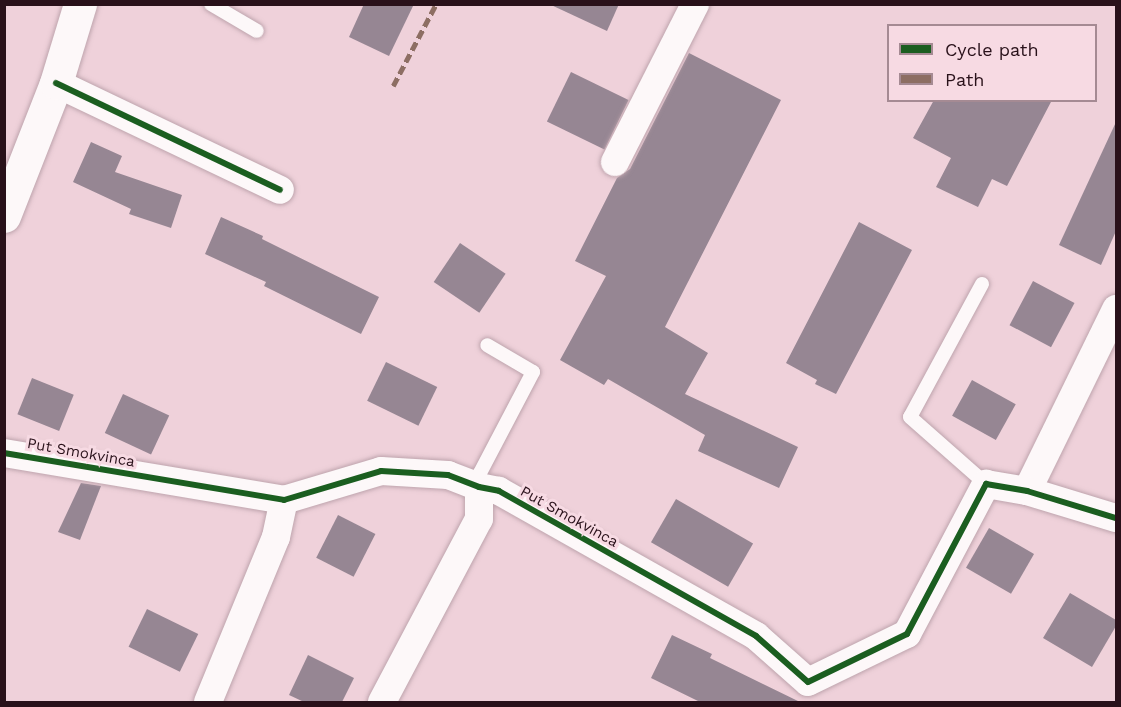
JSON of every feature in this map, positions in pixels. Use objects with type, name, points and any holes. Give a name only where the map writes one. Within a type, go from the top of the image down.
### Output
[{"type":"main road","points":[[4,216],[56,83],[80,4]]},
{"type":"street","points":[[615,162],[695,4]]},
{"type":"street","points":[[56,83],[280,190]]},
{"type":"street","points":[[1027,491],[1116,309]]},
{"type":"street","name":"Put Smokvinca","points":[[4,453],[284,500],[381,471],[448,476],[479,487],[499,491],[756,636],[804,692]]},
{"type":"street","points":[[804,692],[907,634],[986,484],[1027,491],[1116,518]]},
{"type":"street","points":[[382,702],[479,519],[479,487]]},
{"type":"street","points":[[208,702],[276,537],[284,500]]},
{"type":"lane","points":[[211,4],[257,31]]},
{"type":"lane","points":[[982,284],[910,417],[986,484]]},
{"type":"lane","points":[[479,487],[480,473],[533,372],[487,345]]},
{"type":"building","points":[[364,4],[414,4],[389,56],[349,37]]},
{"type":"building","points":[[549,4],[619,4],[607,31]]},
{"type":"building","points":[[689,53],[781,100],[665,327],[708,353],[685,394],[798,447],[779,488],[698,451],[705,435],[608,379],[604,385],[560,360],[606,276],[575,261],[617,178],[630,169]]},
{"type":"building","points":[[571,72],[629,100],[604,149],[547,121]]},
{"type":"building","points":[[933,102],[1051,102],[1007,186],[992,179],[978,207],[936,187],[951,158],[913,138]]},
{"type":"building","points":[[1116,122],[1116,231],[1101,265],[1059,245]]},
{"type":"building","points":[[91,142],[122,156],[115,172],[182,195],[171,228],[129,214],[131,209],[73,182]]},
{"type":"building","points":[[221,217],[263,236],[262,239],[379,297],[361,334],[264,286],[266,282],[205,254]]},
{"type":"building","points":[[859,222],[912,250],[836,394],[815,384],[817,380],[786,363]]},
{"type":"building","points":[[460,243],[506,274],[479,313],[434,282]]},
{"type":"building","points":[[1033,281],[1074,303],[1051,347],[1010,325]]},
{"type":"building","points":[[386,362],[437,387],[418,426],[367,401]]},
{"type":"building","points":[[32,378],[74,395],[59,431],[17,414]]},
{"type":"building","points":[[972,380],[1016,404],[996,440],[952,416]]},
{"type":"building","points":[[123,394],[169,416],[151,455],[105,433]]},
{"type":"building","points":[[81,483],[101,486],[80,540],[58,532]]},
{"type":"building","points":[[676,499],[753,544],[728,587],[651,542]]},
{"type":"building","points":[[338,515],[375,534],[354,577],[316,558]]},
{"type":"building","points":[[989,528],[1034,554],[1011,594],[966,568]]},
{"type":"building","points":[[1070,593],[1116,620],[1116,626],[1092,667],[1043,638]]},
{"type":"building","points":[[147,609],[198,634],[180,672],[129,647]]},
{"type":"building","points":[[672,635],[712,654],[710,658],[800,702],[700,702],[651,678]]},
{"type":"building","points":[[308,655],[354,678],[342,702],[304,702],[289,695]]},
{"type":"marked path","points":[[393,86],[436,4]]},
{"type":"cycle path","points":[[56,83],[280,190]]},
{"type":"cycle path","points":[[4,453],[284,500],[381,471],[448,475],[479,487],[499,491],[756,636],[808,682],[907,634],[986,484],[1027,491],[1116,518]]}]
